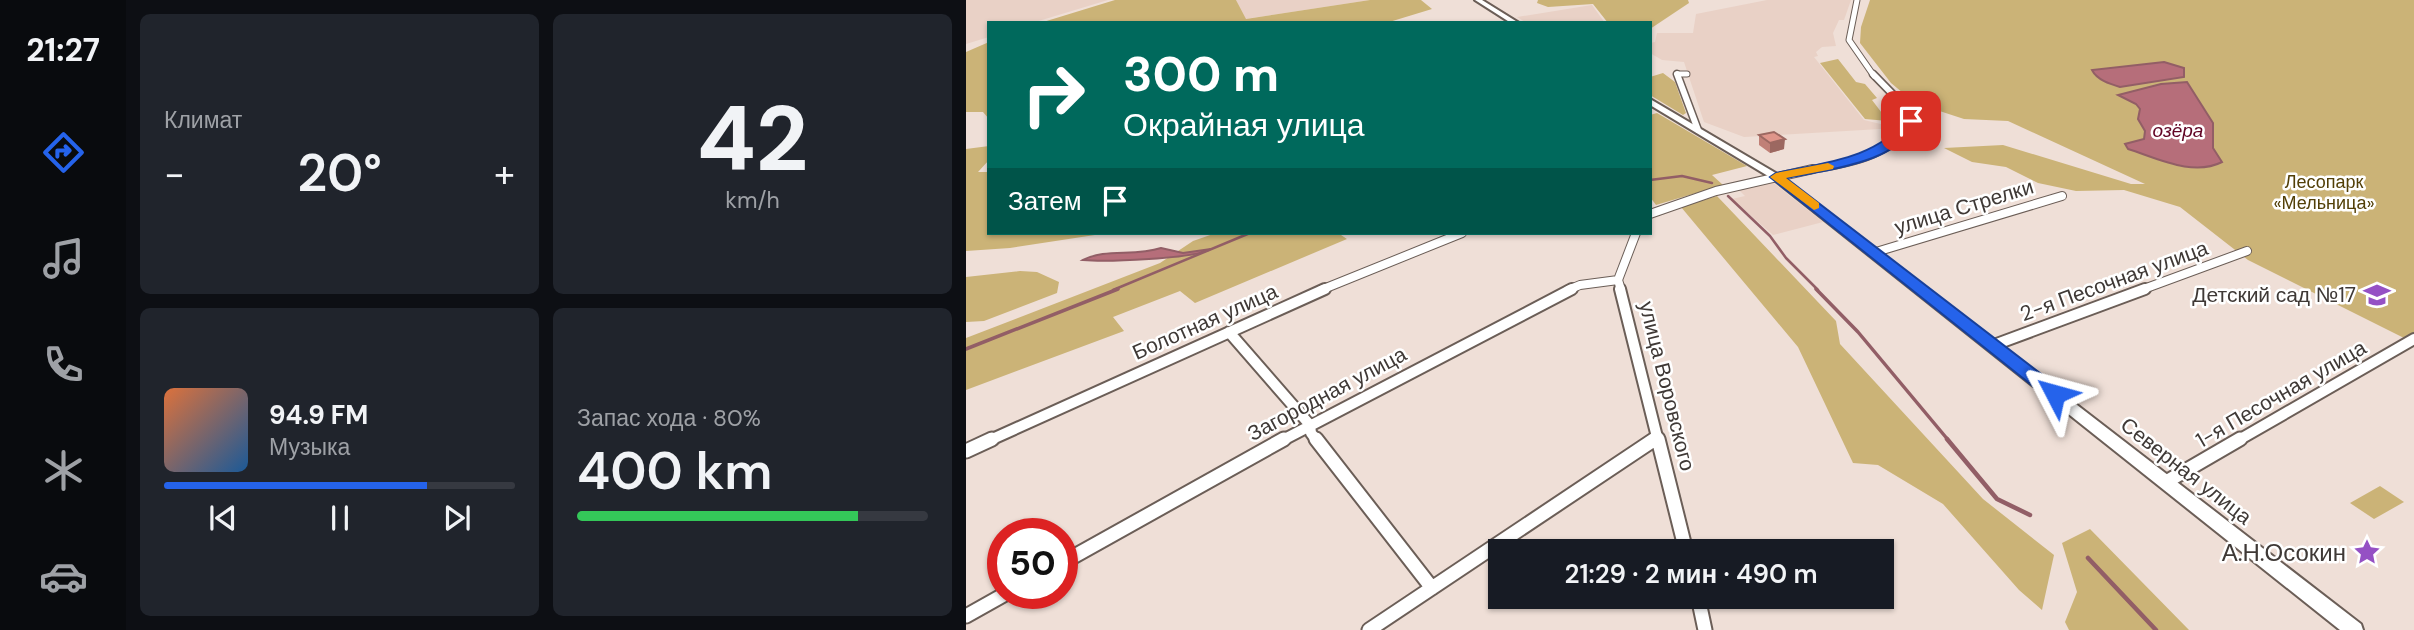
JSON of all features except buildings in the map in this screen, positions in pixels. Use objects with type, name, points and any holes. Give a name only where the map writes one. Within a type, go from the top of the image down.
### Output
[{"type":"main road","points":[[1478,0],[1513,21]]},
{"type":"main road","name":"Северная улица","points":[[1652,102],[1776,177],[1994,345],[2354,630]]},
{"type":"street","points":[[1652,213],[1675,204],[1776,177],[1847,162],[1892,143],[1908,127],[1912,114],[1875,78],[1849,40],[1857,0]]},
{"type":"street","points":[[1687,74],[1677,75],[1698,130]]},
{"type":"street","name":"улица Стрелки","points":[[1875,252],[2062,196]]},
{"type":"street","name":"Болотная улица","points":[[966,451],[1324,289],[1457,235]]},
{"type":"street","name":"улица Воровского","points":[[1635,235],[1618,280],[1683,539]]},
{"type":"street","name":"2-я Песочная улица","points":[[1994,345],[2247,251]]},
{"type":"street","name":"Загородная улица","points":[[1078,554],[1310,425],[1580,285],[1618,280]]},
{"type":"street","points":[[1229,332],[1310,425],[1311,433],[1432,588]]},
{"type":"street","name":"1-я Песочная улица","points":[[2166,482],[2414,339]]},
{"type":"street","points":[[1369,630],[1658,437]]},
{"type":"street","points":[[966,616],[987,604]]},
{"type":"street","points":[[1701,609],[1706,630]]},
{"type":"shaded area","points":[[966,0],[1108,0],[1039,21],[987,21],[987,38],[966,44]]},
{"type":"shaded area","points":[[1236,0],[1370,0],[1245,19]]},
{"type":"shaded area","points":[[1767,0],[1851,0],[1844,20],[1839,20],[1833,33],[1836,46],[1822,47],[1816,52],[1818,56],[1814,57],[1864,120],[1897,128],[1744,137],[1704,122],[1684,62],[1662,60],[1652,54],[1652,43],[1655,42],[1657,33],[1693,33],[1696,14]]},
{"type":"shaded area","points":[[1592,5],[1604,21],[1524,21],[1517,17]]},
{"type":"shaded area","points":[[1771,181],[1823,222],[1773,235],[1732,199],[1745,196],[1738,189]]},
{"type":"green space","points":[[1115,0],[1236,0],[1246,19],[1370,0],[1421,0],[1432,9],[1393,21],[1047,21]]},
{"type":"green space","points":[[1538,0],[1688,0],[1689,3],[1652,28],[1652,21],[1606,21],[1593,4],[1548,7],[1537,3]]},
{"type":"green space","name":"Лесопарк «Мельница»","points":[[1870,0],[2414,0],[2414,343],[2248,260],[2180,207],[2124,190],[2076,191],[2038,183],[2006,167],[1972,162],[1944,148],[2003,145],[2131,184],[2145,184],[2008,121],[1964,119],[1915,103],[1891,83],[1860,43],[1861,27]]},
{"type":"green space","points":[[987,43],[987,117],[983,112],[966,112],[966,52]]},
{"type":"green space","points":[[1838,59],[1856,82],[1865,84],[1877,98],[1872,100],[1888,121],[1865,119],[1820,63]]},
{"type":"green space","points":[[1663,73],[1675,82],[1686,113],[1683,115],[1652,96],[1652,76]]},
{"type":"green space","points":[[1657,113],[1747,166],[1712,175],[1723,185],[1656,205],[1652,200],[1652,114]]},
{"type":"green space","points":[[987,146],[987,162],[978,172],[987,172],[987,235],[1095,235],[1010,248],[966,251],[966,149]]},
{"type":"green space","points":[[1717,196],[1836,321],[1840,344],[1983,499],[2054,555],[2042,610],[2019,590],[1943,504],[1878,465],[1853,463],[1798,347],[1681,207]]},
{"type":"green space","points":[[1210,235],[1341,235],[1347,239],[1195,303],[1180,291],[1113,317],[1124,331],[966,390],[966,338],[1160,263],[1193,241]]},
{"type":"green space","points":[[1020,271],[1037,272],[1059,282],[1057,293],[984,321],[966,322],[966,277]]},
{"type":"green space","points":[[2380,486],[2404,502],[2374,519],[2350,503]]},
{"type":"green space","points":[[2090,529],[2189,630],[2069,630],[2065,622],[2077,592],[2062,543]]},
{"type":"water","points":[[2164,62],[2184,68],[2184,77],[2120,87],[2100,79],[2092,70]]},
{"type":"water","name":"озёра","points":[[2187,82],[2213,123],[2213,148],[2222,162],[2199,168],[2187,167],[2128,149],[2125,144],[2144,139],[2145,131],[2138,119],[2140,109],[2118,95],[2161,84]]},
{"type":"water","points":[[1161,248],[1183,253],[1211,249],[1169,257],[1083,260],[1101,254]]},
{"type":"waterway","points":[[1652,180],[1682,176],[1712,183]]},
{"type":"waterway","points":[[1728,196],[1770,236],[1786,258],[1818,290]]},
{"type":"waterway","points":[[1113,290],[1245,235]]},
{"type":"waterway","points":[[966,349],[1118,289]]},
{"type":"waterway","points":[[1816,289],[1858,332],[1949,441]]},
{"type":"waterway","points":[[1947,439],[1997,499],[2030,515]]},
{"type":"waterway","points":[[2088,558],[2156,630]]},
{"type":"slow traffic","points":[[1814,206],[1776,177],[1828,166]]},
{"type":"place","name":"Детский сад №17","points":[[2377,295]]},
{"type":"place","name":"А.Н.Осокин","points":[[2367,552]]},
{"type":"route","points":[[1911,121],[1900,136],[1887,146],[1847,162],[1776,177],[2055,394]]}]
